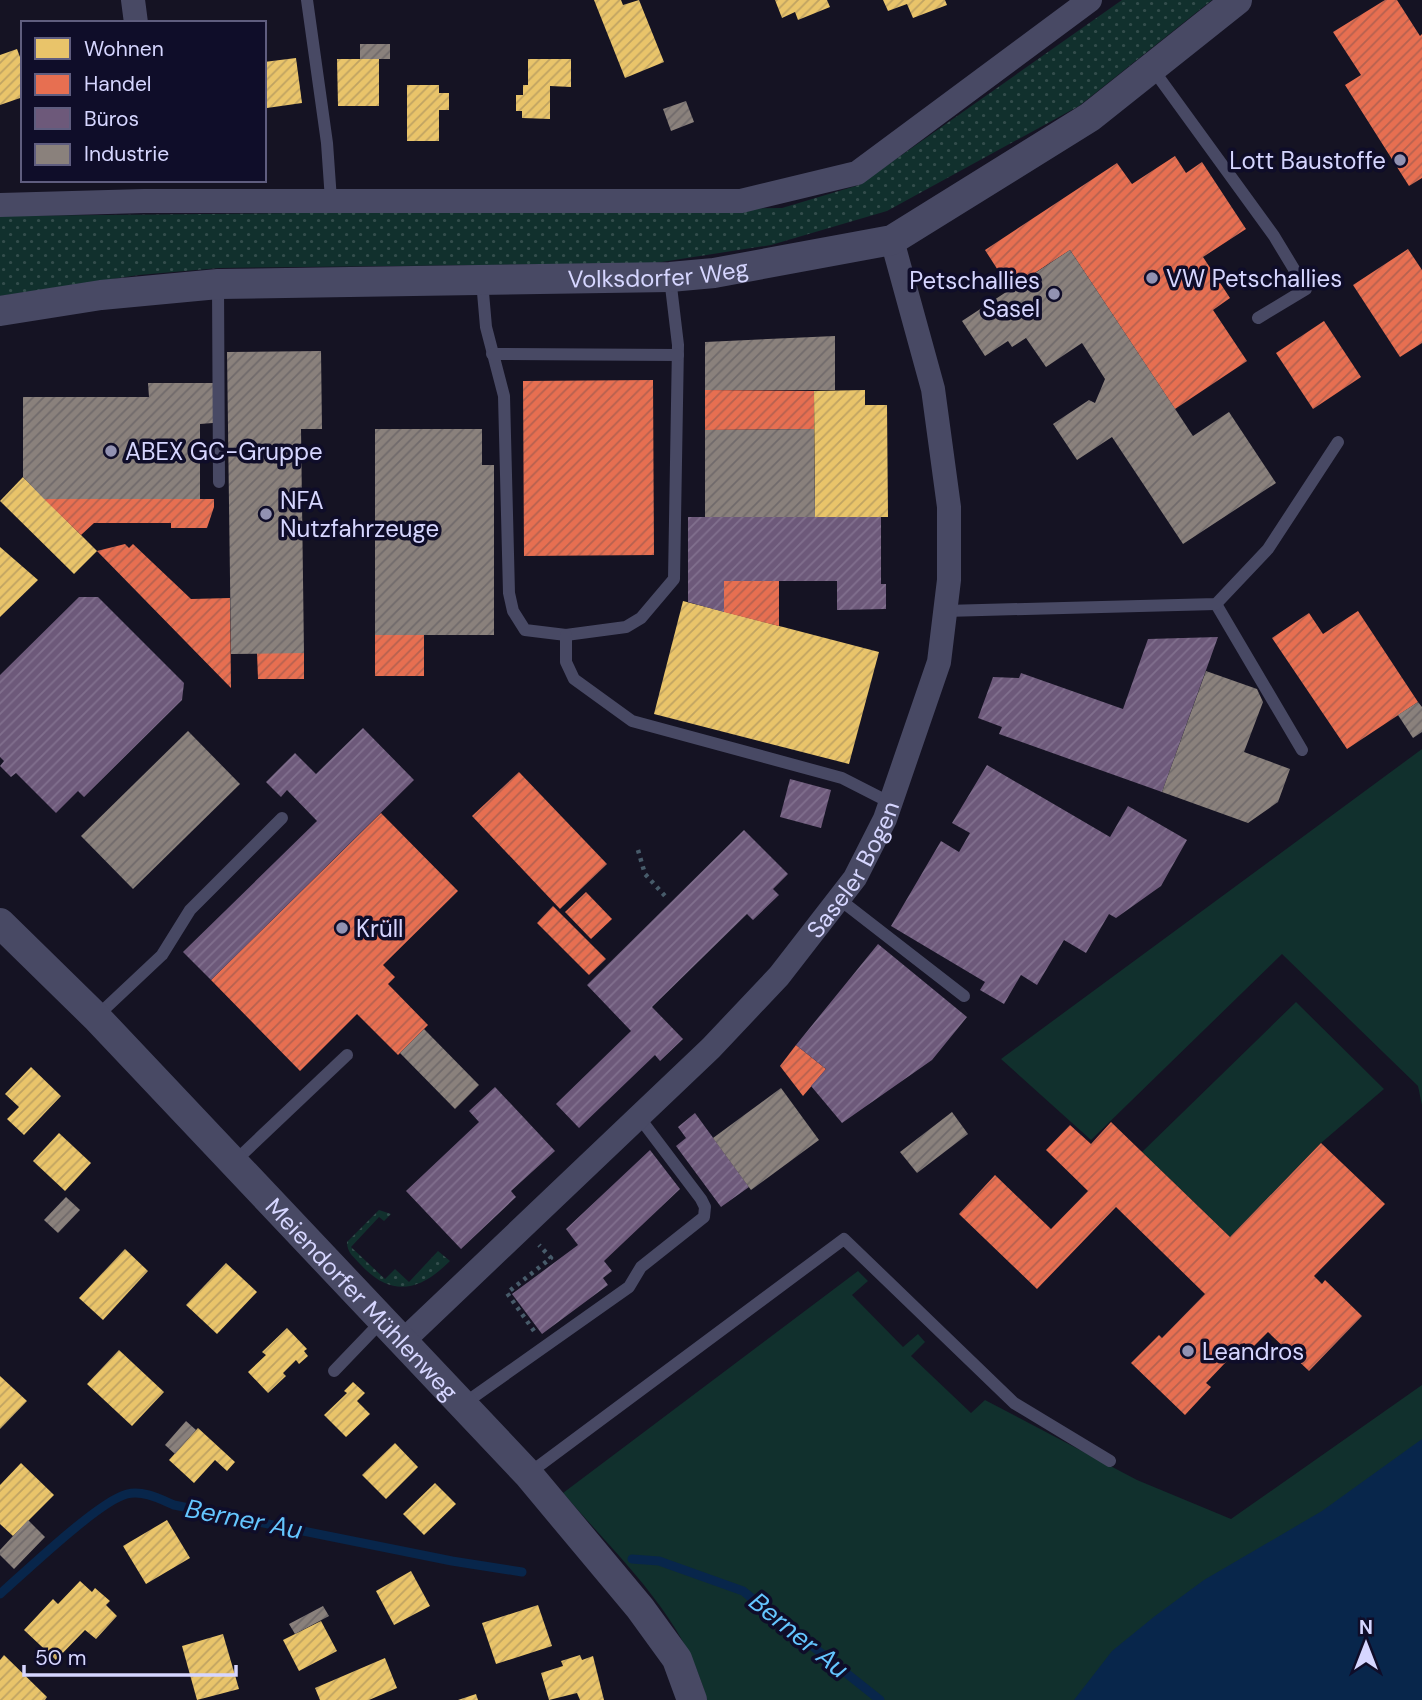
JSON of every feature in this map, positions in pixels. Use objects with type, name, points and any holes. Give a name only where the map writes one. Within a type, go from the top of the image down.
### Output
[{"type":"street","points":[[133,0],[136,21]]},
{"type":"street","name":"Volksdorfer Weg","points":[[0,312],[102,295],[218,284],[670,278],[714,273],[892,240],[1090,117],[1237,0]]},
{"type":"street","points":[[0,205],[144,190],[331,200],[741,201],[857,173],[1085,2]]},
{"type":"street","name":"Saseler Bogen","points":[[392,1331],[523,1228],[711,1048],[779,976],[855,878],[891,803],[939,662],[949,580],[949,507],[933,389],[892,240]]},
{"type":"street","name":"Meiendorfer Mühlenweg","points":[[0,923],[96,1017],[528,1474],[639,1608],[677,1659],[692,1700]]},
{"type":"lane","points":[[307,0],[327,143],[331,200]]},
{"type":"lane","points":[[1152,68],[1274,236],[1306,289],[1258,318]]},
{"type":"lane","points":[[482,280],[484,317],[504,396],[507,546],[513,611],[525,630],[566,635],[626,627],[641,618],[674,579],[678,355],[670,278]]},
{"type":"lane","points":[[218,284],[219,482]]},
{"type":"lane","points":[[492,354],[678,355]]},
{"type":"lane","points":[[946,611],[1216,604],[1268,549],[1338,442]]},
{"type":"lane","points":[[1216,604],[1302,750]]},
{"type":"lane","points":[[566,635],[566,662],[574,679],[632,721],[842,778],[891,803]]},
{"type":"lane","points":[[96,1017],[162,955],[190,910],[282,818]]},
{"type":"lane","points":[[839,899],[964,996]]},
{"type":"lane","points":[[233,1164],[347,1055]]},
{"type":"lane","points":[[461,1405],[629,1287],[642,1267],[704,1217],[705,1207],[701,1199],[639,1117]]},
{"type":"lane","points":[[528,1474],[844,1240],[1014,1403],[1111,1461]]},
{"type":"lane","points":[[334,1371],[392,1331]]},
{"type":"path","points":[[638,850],[645,874],[665,896]]},
{"type":"path","points":[[523,1228],[551,1258],[507,1293],[545,1346]]},
{"type":"green space","points":[[1122,0],[1212,0],[1079,106],[887,211],[771,245],[655,263],[219,268],[139,275],[0,296],[0,216],[782,208],[859,185]]},
{"type":"green space","points":[[1422,749],[1422,1105],[1418,1086],[1282,954],[1091,1140],[1001,1059]]},
{"type":"green space","points":[[1296,1002],[1384,1089],[1321,1143],[1230,1237],[1142,1152]]},
{"type":"green space","points":[[379,1210],[391,1214],[384,1221],[379,1217],[351,1247],[385,1279],[395,1269],[409,1282],[438,1251],[450,1261],[428,1279],[406,1287],[384,1283],[372,1276],[351,1255],[347,1242]]},
{"type":"green space","points":[[858,1271],[868,1281],[852,1295],[903,1347],[918,1334],[925,1342],[911,1356],[971,1413],[985,1400],[1137,1480],[1231,1519],[1422,1385],[1422,1700],[707,1700],[697,1670],[666,1615],[627,1565],[563,1493]]},
{"type":"water","points":[[1422,1439],[1422,1700],[1074,1700],[1112,1651],[1155,1616],[1204,1580],[1322,1511]]},
{"type":"building: Wohnen","points":[[594,0],[621,0],[623,5],[639,0],[664,62],[625,78]]},
{"type":"building: Wohnen","points":[[775,0],[827,0],[830,7],[798,20],[795,12],[782,18]]},
{"type":"building: Wohnen","points":[[883,0],[945,0],[947,5],[913,18],[907,4],[888,11]]},
{"type":"building: Wohnen","points":[[17,49],[21,60],[21,98],[0,105],[0,55]]},
{"type":"building: Wohnen","points":[[296,58],[302,103],[267,108],[266,62]]},
{"type":"building: Wohnen","points":[[337,59],[379,59],[379,106],[338,106]]},
{"type":"building: Wohnen","points":[[528,59],[571,59],[571,87],[550,86],[550,119],[522,118],[522,111],[516,111],[516,95],[523,95],[523,85],[528,85]]},
{"type":"building: Wohnen","points":[[407,85],[439,85],[439,93],[449,93],[449,110],[439,110],[439,141],[407,141]]},
{"type":"building: Wohnen","points":[[865,390],[865,405],[887,405],[888,517],[815,517],[814,391]]},
{"type":"building: Wohnen","points":[[23,477],[97,551],[74,574],[0,501]]},
{"type":"building: Wohnen","points":[[0,547],[38,580],[0,617]]},
{"type":"building: Wohnen","points":[[683,601],[879,652],[849,764],[654,714]]},
{"type":"building: Wohnen","points":[[31,1067],[61,1096],[24,1135],[7,1119],[19,1107],[5,1094]]},
{"type":"building: Wohnen","points":[[59,1133],[91,1163],[65,1191],[33,1161]]},
{"type":"building: Wohnen","points":[[125,1249],[148,1271],[103,1320],[79,1298]]},
{"type":"building: Wohnen","points":[[226,1263],[257,1292],[217,1334],[186,1305]]},
{"type":"building: Wohnen","points":[[287,1328],[307,1349],[304,1351],[308,1356],[299,1364],[296,1360],[283,1373],[286,1376],[268,1393],[248,1372],[266,1355],[262,1352]]},
{"type":"building: Wohnen","points":[[119,1350],[164,1392],[132,1426],[87,1384]]},
{"type":"building: Wohnen","points":[[0,1376],[27,1401],[0,1429]]},
{"type":"building: Wohnen","points":[[353,1382],[365,1393],[357,1401],[370,1414],[346,1437],[324,1415],[347,1393],[344,1391]]},
{"type":"building: Wohnen","points":[[198,1428],[235,1462],[227,1471],[215,1460],[194,1483],[169,1460]]},
{"type":"building: Wohnen","points":[[395,1443],[418,1467],[386,1499],[362,1475]]},
{"type":"building: Wohnen","points":[[21,1463],[54,1495],[13,1536],[0,1524],[0,1485]]},
{"type":"building: Wohnen","points":[[435,1483],[456,1504],[424,1535],[403,1514]]},
{"type":"building: Wohnen","points":[[167,1520],[190,1558],[146,1584],[123,1546]]},
{"type":"building: Wohnen","points":[[411,1571],[430,1606],[394,1625],[376,1591]]},
{"type":"building: Wohnen","points":[[80,1581],[92,1592],[95,1588],[110,1601],[106,1605],[117,1616],[96,1639],[85,1630],[56,1660],[24,1630],[53,1599],[58,1604]]},
{"type":"building: Wohnen","points":[[538,1605],[552,1646],[496,1664],[482,1623]]},
{"type":"building: Wohnen","points":[[321,1621],[337,1651],[299,1671],[283,1640]]},
{"type":"building: Wohnen","points":[[223,1634],[239,1689],[197,1700],[182,1646]]},
{"type":"building: Wohnen","points":[[4,1655],[47,1697],[45,1700],[0,1700],[0,1660]]},
{"type":"building: Wohnen","points":[[580,1655],[582,1660],[593,1656],[604,1700],[580,1700],[577,1693],[549,1700],[541,1673],[563,1666],[561,1661]]},
{"type":"building: Wohnen","points":[[385,1658],[397,1688],[369,1700],[320,1700],[315,1688]]},
{"type":"building: Wohnen","points":[[476,1694],[478,1700],[458,1700]]},
{"type":"building: Handel","points":[[1385,0],[1397,0],[1420,36],[1422,34],[1422,178],[1409,186],[1345,85],[1361,75],[1333,32]]},
{"type":"building: Handel","name":"VW Petschallies","points":[[1175,156],[1186,173],[1202,162],[1246,229],[1203,257],[1230,298],[1213,310],[1247,361],[1175,409],[1070,250],[1010,289],[985,250],[1117,163],[1132,184]]},
{"type":"building: Handel","points":[[1408,249],[1422,270],[1422,343],[1400,357],[1353,285]]},
{"type":"building: Handel","points":[[1324,321],[1361,377],[1313,409],[1276,353]]},
{"type":"building: Handel","points":[[653,380],[654,555],[524,556],[523,381]]},
{"type":"building: Handel","points":[[705,390],[814,391],[814,429],[705,430]]},
{"type":"building: Handel","points":[[44,499],[214,499],[214,507],[207,528],[171,528],[171,523],[94,523],[81,535]]},
{"type":"building: Handel","points":[[125,544],[129,548],[133,544],[191,599],[230,598],[231,688],[97,551]]},
{"type":"building: Handel","points":[[724,581],[779,581],[779,626],[724,612]]},
{"type":"building: Handel","points":[[1358,611],[1418,702],[1347,749],[1272,638],[1309,613],[1323,634]]},
{"type":"building: Handel","points":[[375,635],[424,635],[424,676],[375,676]]},
{"type":"building: Handel","points":[[257,653],[304,653],[304,679],[258,679]]},
{"type":"building: Handel","points":[[519,772],[607,864],[560,909],[472,816]]},
{"type":"building: Handel","name":"Krüll","points":[[381,813],[458,891],[383,965],[395,977],[388,984],[428,1025],[398,1055],[357,1014],[300,1071],[211,980]]},
{"type":"building: Handel","points":[[586,892],[612,919],[591,939],[565,912]]},
{"type":"building: Handel","points":[[553,906],[606,959],[589,975],[537,923]]},
{"type":"building: Handel","points":[[796,1045],[826,1069],[803,1096],[780,1066]]},
{"type":"building: Handel","points":[[1111,1122],[1230,1237],[1321,1143],[1385,1204],[1314,1276],[1322,1284],[1325,1280],[1362,1316],[1309,1371],[1268,1332],[1251,1349],[1244,1343],[1206,1383],[1211,1387],[1185,1415],[1131,1363],[1159,1335],[1162,1338],[1205,1294],[1116,1207],[1037,1289],[959,1214],[995,1175],[1051,1229],[1088,1191],[1046,1150],[1070,1125],[1091,1144]]},
{"type":"building: Büros","points":[[688,517],[881,517],[881,584],[886,584],[886,609],[837,610],[837,581],[724,581],[724,612],[688,602]]},
{"type":"building: Büros","points":[[79,597],[98,597],[184,683],[182,700],[84,797],[78,791],[56,813],[16,773],[11,777],[0,766],[4,761],[0,757],[0,675]]},
{"type":"building: Büros","points":[[1218,637],[1162,792],[999,734],[1002,727],[978,718],[993,677],[1019,678],[1021,673],[1123,709],[1148,639]]},
{"type":"building: Büros","points":[[363,728],[414,780],[211,980],[183,952],[317,821],[287,790],[281,797],[266,782],[295,753],[316,774]]},
{"type":"building: Büros","points":[[987,765],[1110,837],[1128,806],[1187,840],[1161,886],[1116,918],[1109,914],[1086,953],[1064,940],[1037,985],[1021,975],[1004,1004],[980,990],[985,982],[891,926],[941,841],[959,852],[970,833],[952,823]]},
{"type":"building: Büros","points":[[790,779],[831,790],[821,828],[780,817]]},
{"type":"building: Büros","points":[[744,830],[788,874],[773,889],[779,895],[753,920],[747,914],[652,1007],[683,1039],[660,1061],[655,1055],[579,1128],[556,1104],[631,1031],[587,985]]},
{"type":"building: Büros","points":[[878,944],[967,1017],[932,1060],[842,1123],[811,1086],[826,1069],[796,1045]]},
{"type":"building: Büros","points":[[495,1087],[555,1151],[511,1191],[516,1197],[461,1249],[406,1191],[479,1122],[469,1111]]},
{"type":"building: Büros","points":[[695,1113],[749,1187],[721,1207],[676,1146],[686,1138],[678,1127]]},
{"type":"building: Büros","points":[[650,1150],[680,1189],[604,1261],[612,1271],[603,1278],[608,1285],[542,1334],[512,1294],[578,1245],[566,1229]]},
{"type":"building: Industrie","points":[[360,44],[390,44],[390,59],[360,59]]},
{"type":"building: Industrie","points":[[686,101],[694,122],[671,131],[663,109]]},
{"type":"building: Industrie","points":[[1070,250],[1193,436],[1229,412],[1276,483],[1183,544],[1112,437],[1077,460],[1053,424],[1089,400],[1095,403],[1105,379],[1082,343],[1046,367],[1026,338],[1012,347],[1008,341],[985,356],[962,321]]},
{"type":"building: Industrie","points":[[835,336],[835,390],[705,390],[705,342]]},
{"type":"building: Industrie","name":"NFA Nutzfahrzeuge","points":[[321,351],[322,429],[301,429],[304,653],[231,654],[227,352]]},
{"type":"building: Industrie","name":"ABEX GC-Gruppe","points":[[148,383],[213,383],[213,423],[200,424],[200,499],[44,499],[23,477],[23,397],[149,397]]},
{"type":"building: Industrie","points":[[375,429],[482,429],[482,465],[494,465],[494,635],[375,635]]},
{"type":"building: Industrie","points":[[814,429],[815,517],[705,517],[705,430]]},
{"type":"building: Industrie","points":[[1206,671],[1257,689],[1263,702],[1244,752],[1290,769],[1278,802],[1248,823],[1162,792]]},
{"type":"building: Industrie","points":[[1418,702],[1422,707],[1422,732],[1413,738],[1398,715]]},
{"type":"building: Industrie","points":[[188,731],[240,784],[133,889],[81,836]]},
{"type":"building: Industrie","points":[[424,1029],[479,1085],[455,1109],[400,1053]]},
{"type":"building: Industrie","points":[[781,1088],[819,1140],[751,1190],[713,1138]]},
{"type":"building: Industrie","points":[[952,1112],[968,1134],[917,1173],[900,1152]]},
{"type":"building: Industrie","points":[[66,1197],[80,1210],[58,1233],[44,1220]]},
{"type":"building: Industrie","points":[[186,1421],[196,1430],[175,1454],[165,1445]]},
{"type":"building: Industrie","points":[[28,1520],[45,1537],[14,1569],[0,1555],[0,1550]]},
{"type":"building: Industrie","points":[[323,1606],[329,1616],[295,1634],[289,1624]]},
{"type":"waterway","name":"Berner Au","points":[[0,1594],[99,1509],[115,1499],[133,1493],[151,1496],[174,1505],[452,1561],[522,1572]]},
{"type":"waterway","name":"Berner Au","points":[[632,1559],[659,1561],[743,1591],[880,1700]]},
{"type":"place","name":"Lott Baustoffe","points":[[1400,160]]},
{"type":"place","name":"VW Petschallies","points":[[1152,278]]},
{"type":"place","name":"Petschallies Sasel","points":[[1054,294]]},
{"type":"place","name":"ABEX GC-Gruppe","points":[[111,451]]},
{"type":"place","name":"NFA Nutzfahrzeuge","points":[[266,514]]},
{"type":"place","name":"Krüll","points":[[342,928]]},
{"type":"place","name":"Leandros","points":[[1188,1351]]}]
